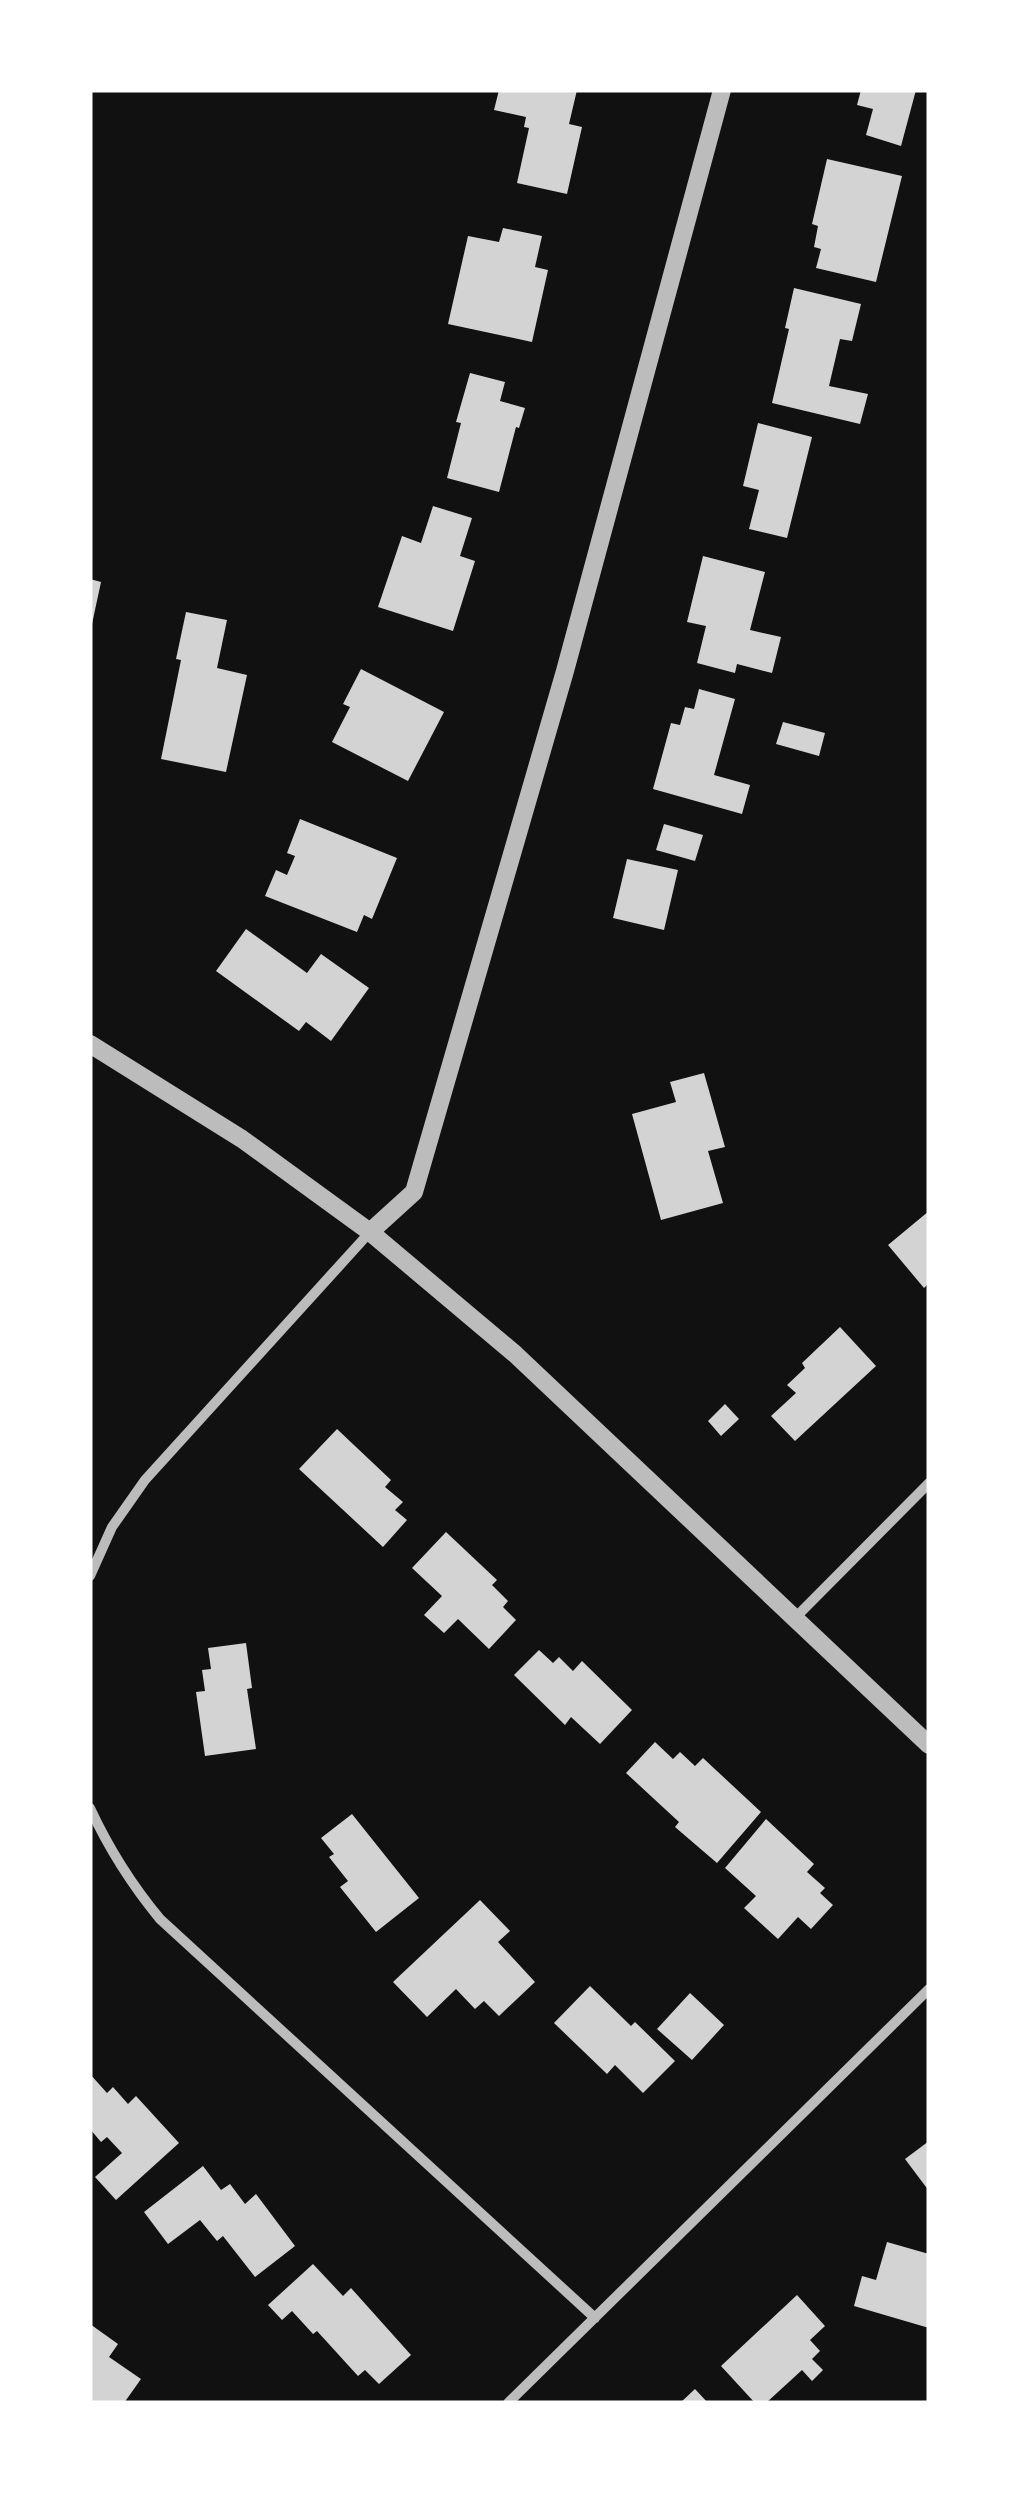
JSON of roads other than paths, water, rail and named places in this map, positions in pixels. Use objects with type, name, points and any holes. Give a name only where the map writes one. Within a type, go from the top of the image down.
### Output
[{"type":"street","points":[[90,1576],[112,1528],[145,1480],[370,1232],[414,1192],[565,671],[722,90]]},
{"type":"street","points":[[90,1044],[242,1139],[370,1232],[514,1354],[929,1744]]},
{"type":"street","points":[[794,1619],[929,1483]]},
{"type":"street","points":[[90,1808],[106,1845],[130,1884],[160,1919],[595,2318]]},
{"type":"street","points":[[508,2403],[929,1989]]}]
